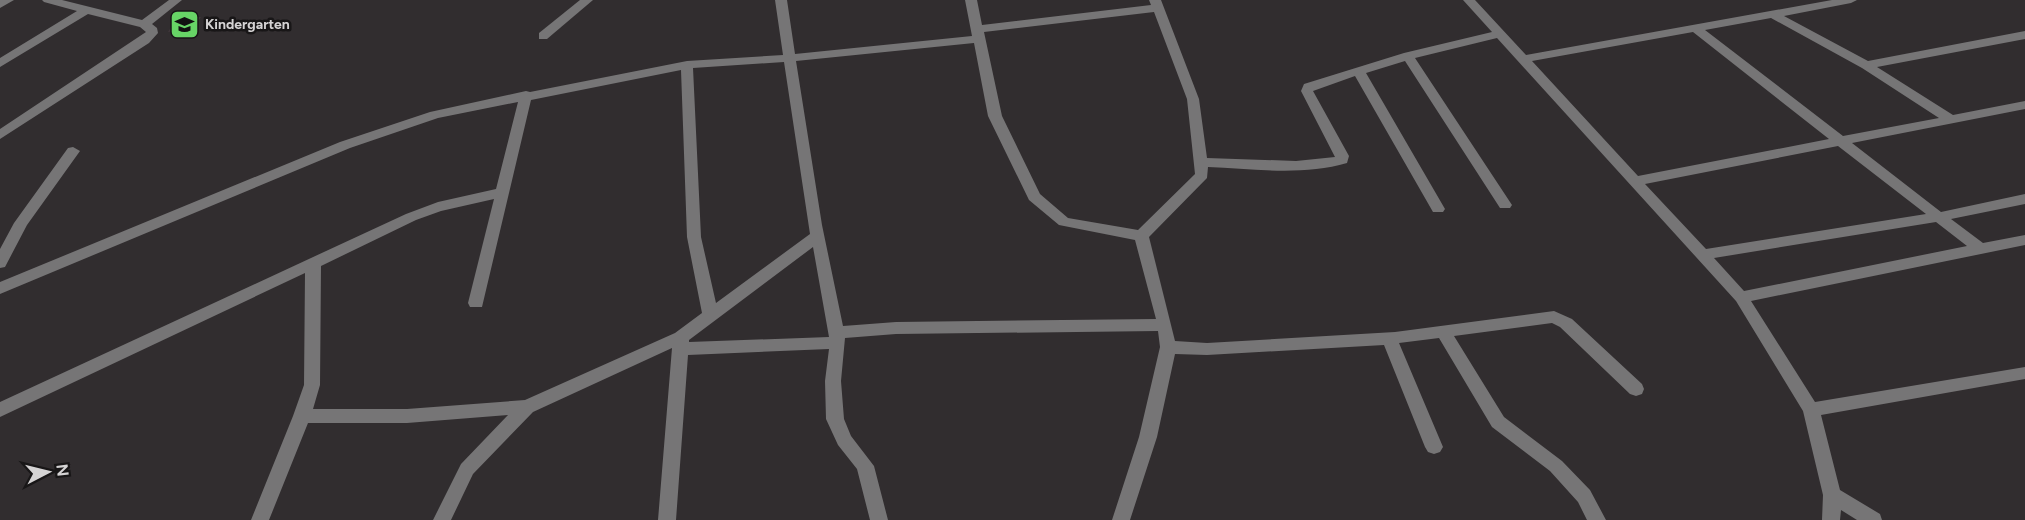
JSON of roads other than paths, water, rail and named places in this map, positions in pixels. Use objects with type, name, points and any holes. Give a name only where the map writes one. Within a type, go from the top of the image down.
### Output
[{"type":"street","points":[[0,5],[9,0]]},
{"type":"street","points":[[0,135],[145,40],[152,33],[151,28],[144,24],[85,6],[48,0]]},
{"type":"street","points":[[144,24],[176,0]]},
{"type":"street","points":[[543,36],[587,0]]},
{"type":"street","points":[[781,0],[815,225],[819,236],[837,338],[833,381],[836,419],[844,440],[865,466],[879,520]]},
{"type":"street","points":[[971,0],[995,116],[1034,197],[1064,222],[1141,236]]},
{"type":"street","points":[[1469,0],[1741,297],[1811,410],[1832,495],[1831,520]]},
{"type":"street","points":[[1523,59],[1851,0]]},
{"type":"street","points":[[0,288],[345,145],[435,115],[526,95],[687,65],[789,58],[979,34],[1157,4],[1193,99],[1202,175],[1141,236]]},
{"type":"street","points":[[0,63],[85,6]]},
{"type":"street","points":[[1774,15],[1866,64],[1952,120]]},
{"type":"street","points":[[1696,29],[1980,249]]},
{"type":"street","points":[[1201,162],[1311,165],[1342,160],[1332,133],[1307,89],[1312,84],[1408,56],[1500,34]]},
{"type":"street","points":[[1866,64],[2025,35]]},
{"type":"street","points":[[1408,56],[1504,205]]},
{"type":"street","points":[[687,65],[694,237],[711,316]]},
{"type":"street","points":[[1358,70],[1438,208]]},
{"type":"street","points":[[476,303],[526,95]]},
{"type":"street","points":[[1635,181],[2025,105]]},
{"type":"street","points":[[0,263],[21,223],[73,152]]},
{"type":"street","points":[[0,410],[314,262],[438,207],[502,192]]},
{"type":"street","points":[[1702,255],[1939,217],[2025,199]]},
{"type":"street","points":[[302,416],[407,416],[526,407],[681,343],[711,316],[819,236]]},
{"type":"street","points":[[1121,520],[1148,437],[1168,347],[1165,325],[1141,236]]},
{"type":"street","points":[[1741,297],[2025,240]]},
{"type":"street","points":[[260,520],[302,416],[312,385],[314,262]]},
{"type":"street","points":[[1168,347],[1207,349],[1389,338],[1558,318],[1636,389]]},
{"type":"street","points":[[681,343],[837,338],[896,328],[1165,325]]},
{"type":"street","points":[[1442,330],[1498,422],[1556,466],[1584,495],[1597,520]]},
{"type":"street","points":[[1389,338],[1434,447]]},
{"type":"street","points":[[667,520],[681,343]]},
{"type":"street","points":[[1811,410],[2025,374]]},
{"type":"street","points":[[442,520],[467,469],[526,407]]},
{"type":"street","points":[[1832,495],[1873,520]]},
{"type":"place","name":"Kindergarten","points":[[184,24]]}]
